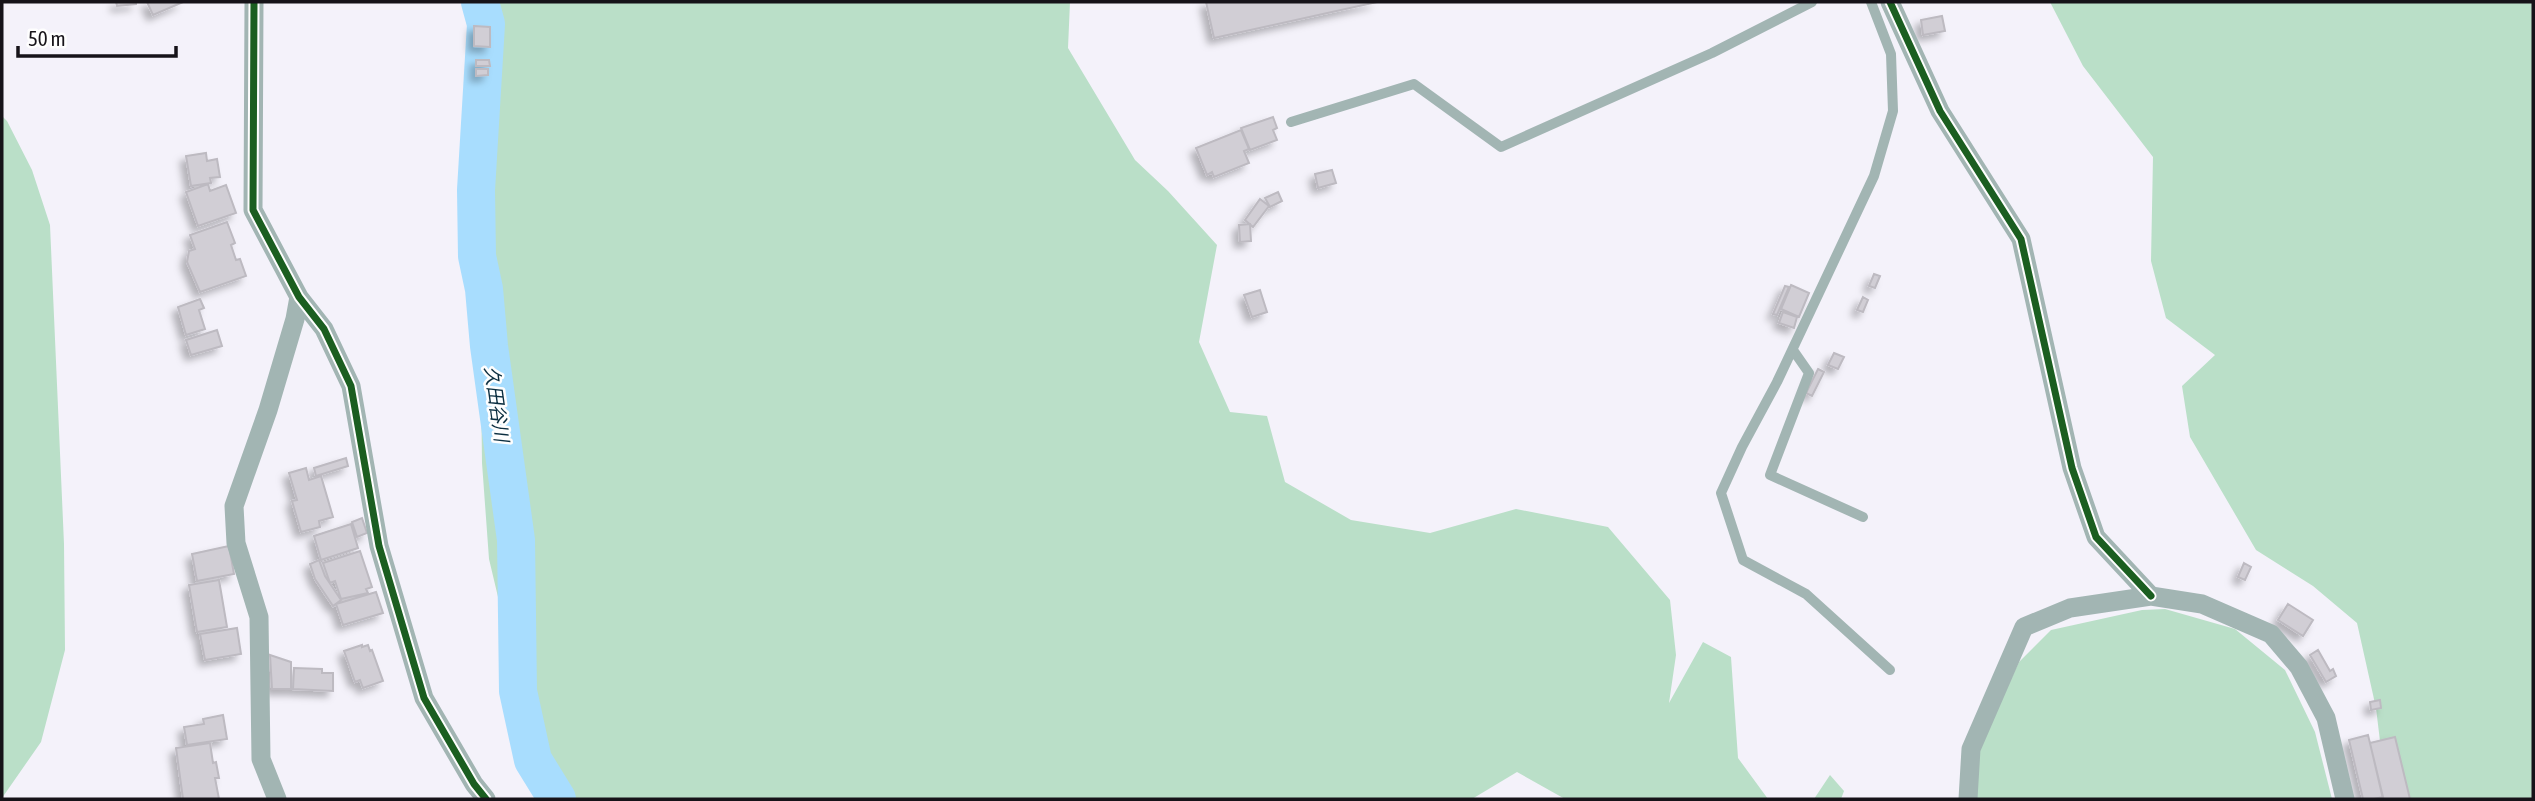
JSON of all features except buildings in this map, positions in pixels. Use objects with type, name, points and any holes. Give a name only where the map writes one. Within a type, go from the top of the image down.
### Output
[{"type":"street","points":[[254,2],[253,210],[299,297],[324,330],[351,386],[379,546],[424,698],[460,761],[486,799]]},
{"type":"street","points":[[1890,2],[1940,111],[2021,239],[2072,468],[2096,537],[2151,596]]},
{"type":"street","points":[[277,799],[261,759],[260,617],[236,542],[234,506],[268,411],[299,297]]},
{"type":"street","points":[[1968,799],[1971,749],[2024,627],[2070,608],[2151,596],[2202,604],[2271,634],[2299,667],[2326,718],[2345,799]]},
{"type":"lane","points":[[1291,122],[1414,84],[1501,147],[1712,53],[1812,2]]},
{"type":"lane","points":[[1871,2],[1891,54],[1894,111],[1874,176],[1793,349],[1721,493],[1743,560],[1806,594],[1890,670]]},
{"type":"lane","points":[[1793,349],[1809,373],[1770,475],[1863,517]]},
{"type":"green space","points":[[500,2],[1070,2],[1068,48],[1135,160],[1168,191],[1217,245],[1199,342],[1230,412],[1267,416],[1285,482],[1351,520],[1430,533],[1516,509],[1608,527],[1670,600],[1676,655],[1669,703],[1703,642],[1731,657],[1738,758],[1768,799],[1565,799],[1517,772],[1472,799],[557,799],[512,656],[489,559],[482,463],[480,301]]},
{"type":"green space","points":[[2050,2],[2533,2],[2533,799],[2387,799],[2376,708],[2357,623],[2313,586],[2256,550],[2190,437],[2182,386],[2215,355],[2166,318],[2151,261],[2153,157],[2083,66]]},
{"type":"green space","points":[[2,116],[32,170],[50,225],[64,544],[65,650],[41,742],[2,798]]},
{"type":"green space","points":[[2165,609],[2235,629],[2285,670],[2315,732],[2332,799],[1970,799],[1981,743],[2019,662],[2051,630],[2142,610]]},
{"type":"green space","points":[[1830,775],[1844,791],[1841,799],[1814,799]]},
{"type":"waterway","name":"久田谷川","points":[[480,2],[486,24],[476,190],[477,256],[484,289],[489,346],[516,540],[518,691],[533,760],[557,799]]},
{"type":"cycle path","points":[[254,2],[253,210],[299,297],[324,329],[351,386],[379,546],[424,698],[474,784],[486,799]]},
{"type":"cycle path","points":[[1890,2],[1940,111],[2021,239],[2072,468],[2096,537],[2151,596]]}]
